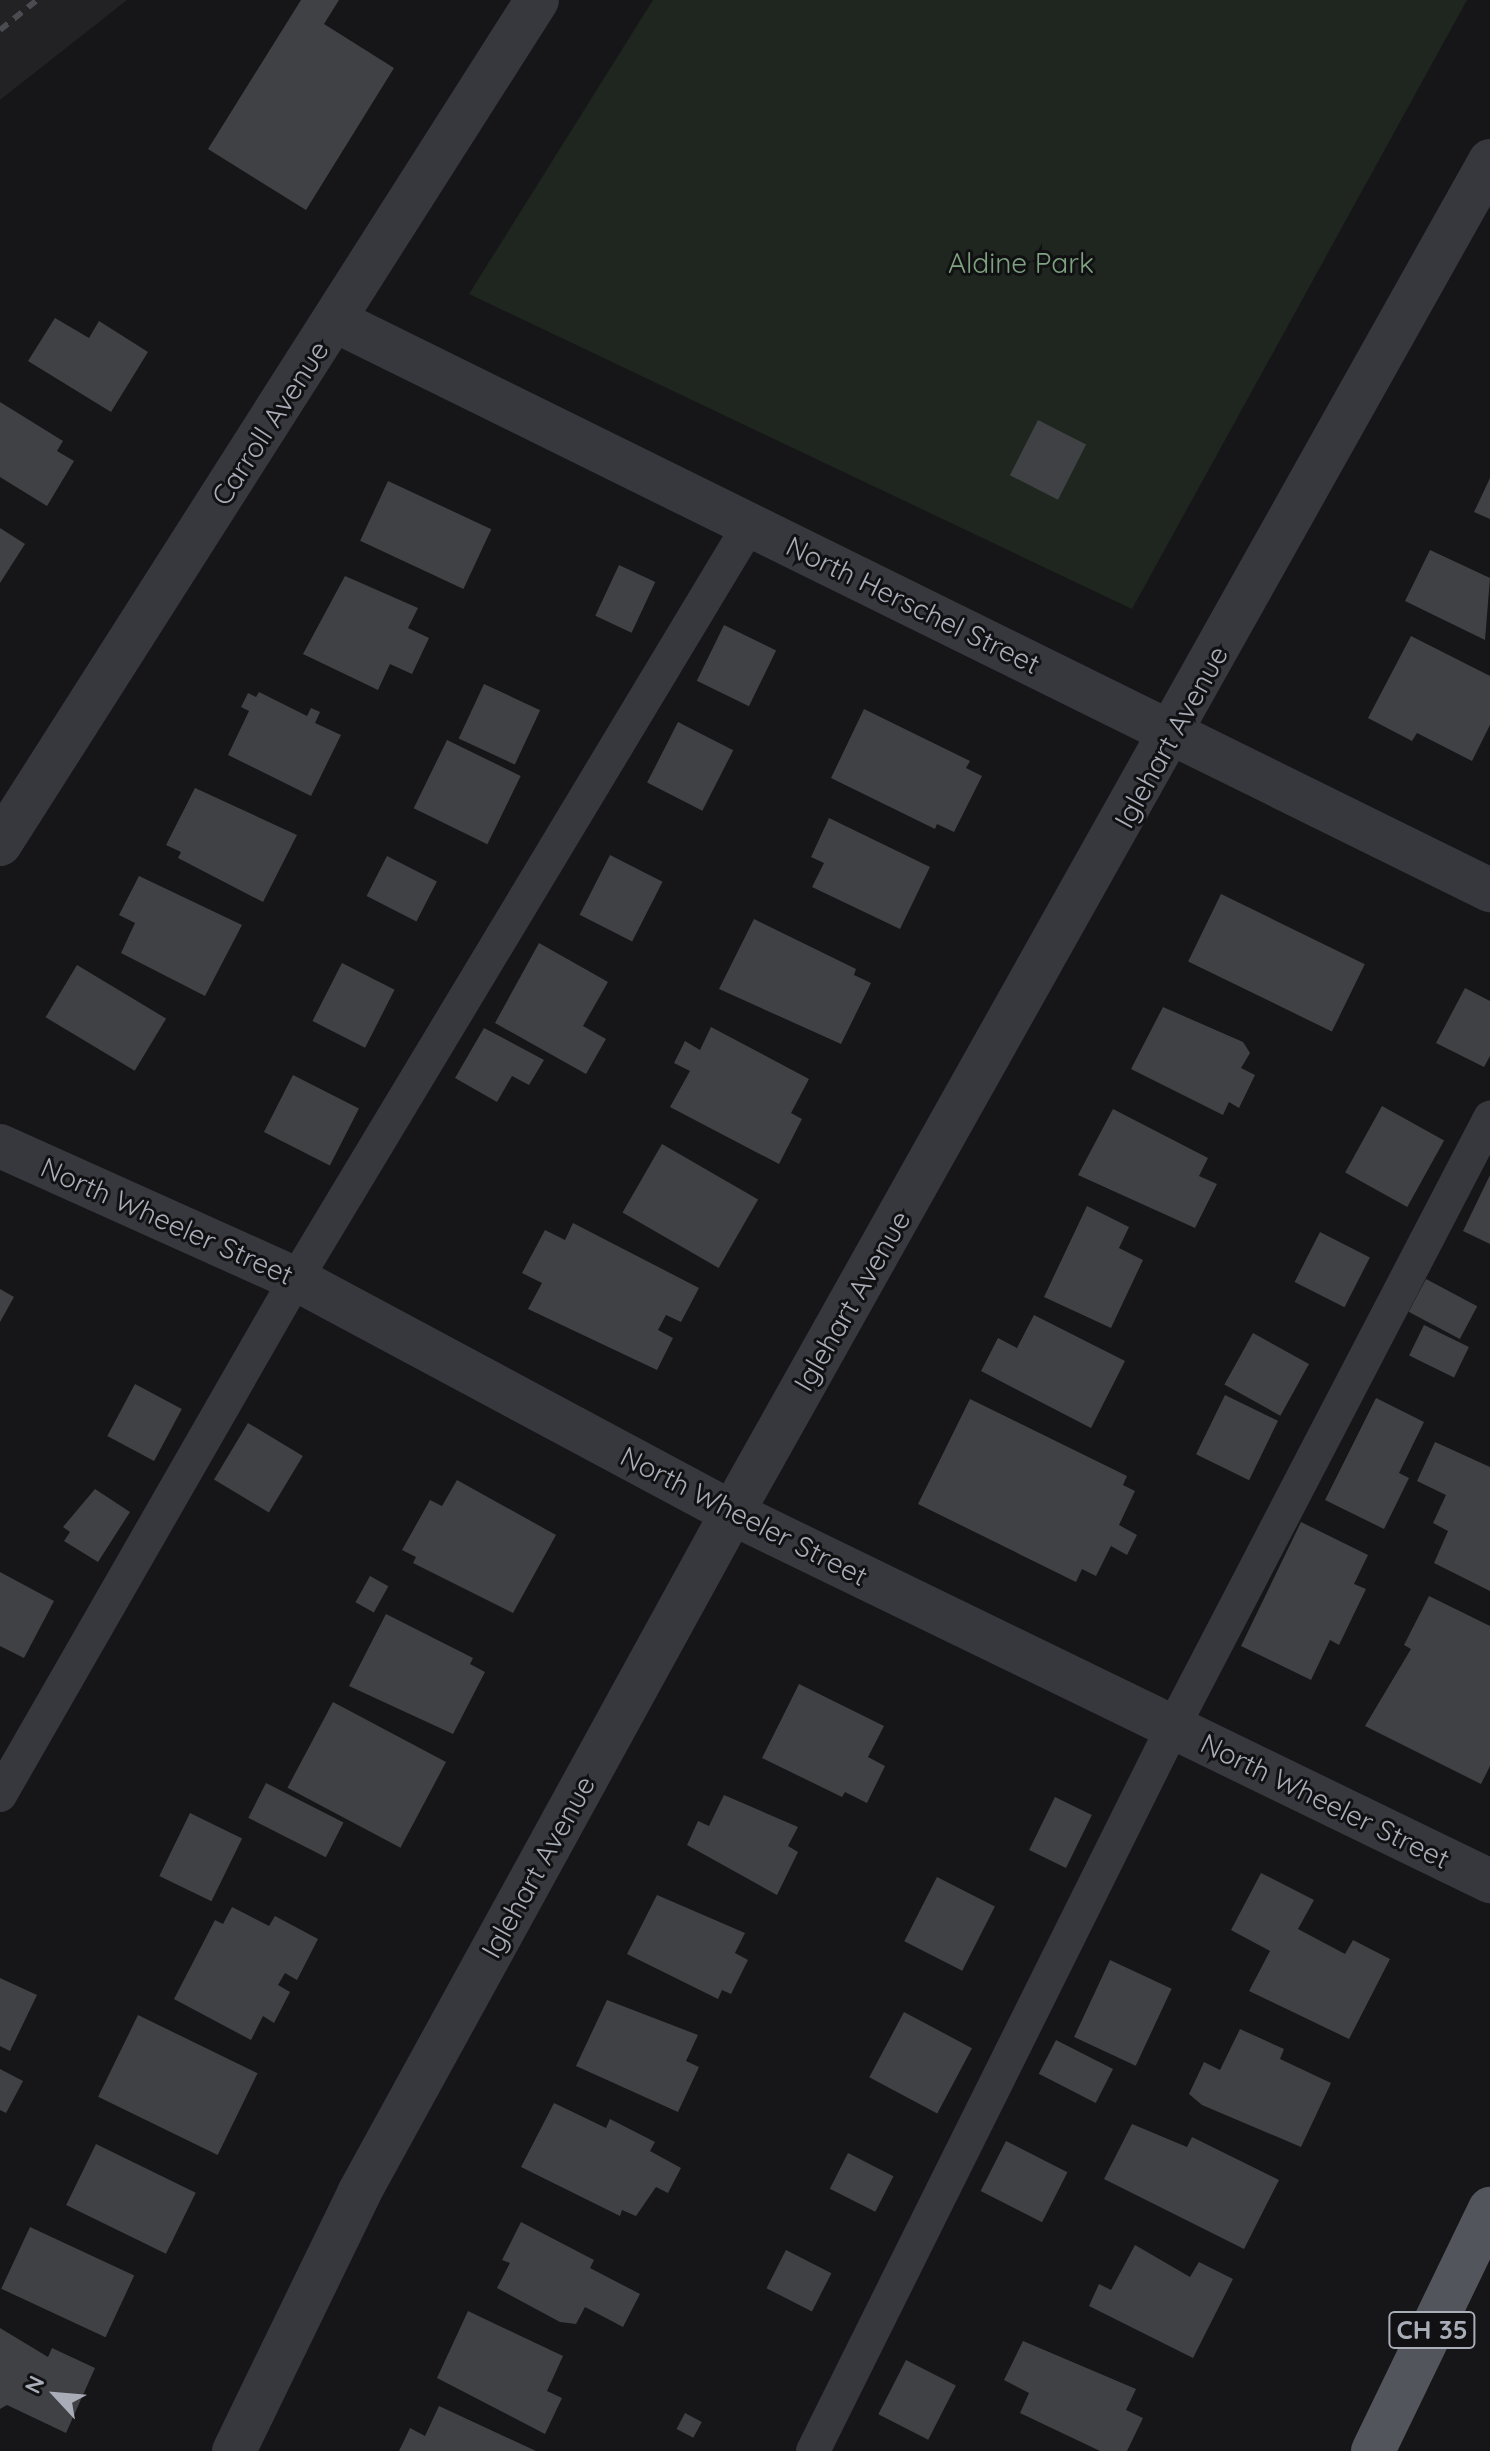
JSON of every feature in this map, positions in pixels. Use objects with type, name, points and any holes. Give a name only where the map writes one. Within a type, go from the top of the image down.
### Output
[{"type":"main road","name":"CH 35","points":[[1373,2451],[1490,2209]]},
{"type":"street","name":"Carroll Avenue","points":[[0,844],[336,321],[537,0]]},
{"type":"street","name":"Iglehart Avenue","points":[[234,2451],[359,2193],[732,1513],[1174,733],[1490,161]]},
{"type":"street","name":"North Herschel Street","points":[[336,321],[1490,890]]},
{"type":"street","name":"North Wheeler Street","points":[[0,1146],[296,1279],[732,1513],[1490,1881]]},
{"type":"lane","points":[[0,1795],[296,1279],[750,524]]},
{"type":"lane","points":[[813,2451],[1173,1727],[1490,1118]]},
{"type":"shaded area","points":[[0,0],[127,0],[0,100]]},
{"type":"green space","name":"Aldine Park","points":[[653,0],[1467,0],[1132,609],[469,294]]},
{"type":"building","points":[[301,0],[339,0],[324,24],[394,68],[306,210],[208,149]]},
{"type":"building","points":[[55,318],[89,338],[99,321],[148,352],[111,412],[28,361]]},
{"type":"building","points":[[0,402],[63,441],[57,451],[74,461],[47,506],[0,477]]},
{"type":"building","points":[[1038,420],[1086,445],[1058,500],[1010,475]]},
{"type":"building","points":[[1490,478],[1490,519],[1474,512]]},
{"type":"building","points":[[388,481],[491,529],[463,589],[360,541]]},
{"type":"building","points":[[0,528],[25,544],[0,583]]},
{"type":"building","points":[[1430,550],[1490,578],[1485,640],[1405,601]]},
{"type":"building","points":[[619,565],[655,582],[632,633],[595,616]]},
{"type":"building","points":[[345,576],[418,608],[408,628],[429,638],[412,674],[390,664],[378,690],[303,654]]},
{"type":"building","points":[[724,625],[776,650],[749,706],[697,681]]},
{"type":"building","points":[[1411,636],[1490,676],[1490,725],[1472,761],[1417,733],[1412,741],[1368,718]]},
{"type":"building","points":[[484,684],[540,710],[515,765],[459,738]]},
{"type":"building","points":[[259,692],[307,716],[311,708],[320,712],[315,723],[341,735],[311,796],[228,755],[249,711],[241,707],[248,693],[256,697]]},
{"type":"building","points":[[864,709],[970,761],[966,768],[982,776],[954,832],[937,824],[935,829],[831,778]]},
{"type":"building","points":[[678,722],[733,750],[702,811],[647,783]]},
{"type":"building","points":[[447,740],[521,776],[487,844],[414,808]]},
{"type":"building","points":[[195,788],[297,835],[263,902],[178,858],[181,852],[166,845]]},
{"type":"building","points":[[829,818],[930,867],[900,929],[812,887],[824,863],[811,857]]},
{"type":"building","points":[[610,855],[663,882],[632,941],[580,915]]},
{"type":"building","points":[[387,856],[437,881],[416,922],[367,896]]},
{"type":"building","points":[[139,876],[242,925],[205,996],[121,953],[135,923],[119,915]]},
{"type":"building","points":[[1221,894],[1365,964],[1332,1032],[1188,961]]},
{"type":"building","points":[[754,919],[856,969],[854,975],[871,983],[841,1044],[719,989]]},
{"type":"building","points":[[539,943],[608,982],[583,1026],[606,1039],[586,1074],[495,1023]]},
{"type":"building","points":[[342,963],[395,990],[365,1048],[312,1021]]},
{"type":"building","points":[[77,965],[166,1019],[135,1071],[46,1017]]},
{"type":"building","points":[[1465,988],[1490,1001],[1490,1056],[1484,1067],[1436,1043]]},
{"type":"building","points":[[1163,1007],[1243,1042],[1250,1053],[1241,1068],[1255,1075],[1239,1108],[1229,1102],[1223,1115],[1131,1069]]},
{"type":"building","points":[[711,1027],[809,1079],[791,1113],[802,1119],[779,1164],[670,1107],[690,1071],[674,1063],[685,1041],[700,1050]]},
{"type":"building","points":[[484,1028],[544,1060],[529,1085],[512,1076],[497,1102],[455,1078]]},
{"type":"building","points":[[293,1075],[359,1109],[330,1166],[264,1132]]},
{"type":"building","points":[[1382,1106],[1444,1140],[1407,1207],[1345,1172]]},
{"type":"building","points":[[1113,1109],[1208,1158],[1199,1176],[1217,1184],[1195,1228],[1078,1175]]},
{"type":"building","points":[[662,1144],[758,1200],[719,1268],[622,1212]]},
{"type":"building","points":[[1490,1175],[1490,1244],[1463,1231]]},
{"type":"building","points":[[1087,1206],[1129,1227],[1119,1248],[1143,1260],[1111,1328],[1044,1297]]},
{"type":"building","points":[[573,1223],[699,1288],[681,1322],[666,1315],[658,1330],[673,1338],[657,1370],[528,1309],[542,1283],[522,1273],[545,1230],[565,1240]]},
{"type":"building","points":[[1320,1232],[1370,1257],[1344,1307],[1295,1282]]},
{"type":"building","points":[[1426,1279],[1477,1306],[1460,1339],[1409,1312]]},
{"type":"building","points":[[0,1289],[14,1297],[0,1322]]},
{"type":"building","points":[[1034,1315],[1125,1361],[1091,1428],[981,1371],[998,1338],[1017,1348]]},
{"type":"building","points":[[1424,1325],[1469,1347],[1454,1377],[1409,1356]]},
{"type":"building","points":[[1253,1333],[1309,1364],[1280,1416],[1224,1385]]},
{"type":"building","points":[[135,1384],[182,1409],[154,1461],[107,1436]]},
{"type":"building","points":[[1225,1395],[1278,1421],[1249,1480],[1196,1454]]},
{"type":"building","points":[[1376,1398],[1424,1422],[1399,1473],[1409,1478],[1384,1529],[1325,1500]]},
{"type":"building","points":[[970,1399],[1127,1476],[1123,1485],[1135,1491],[1119,1525],[1137,1535],[1127,1555],[1111,1546],[1096,1576],[1082,1569],[1076,1582],[918,1504]]},
{"type":"building","points":[[248,1423],[303,1456],[269,1513],[214,1480]]},
{"type":"building","points":[[1435,1442],[1490,1467],[1490,1591],[1434,1563],[1448,1531],[1433,1523],[1446,1495],[1417,1481]]},
{"type":"building","points":[[457,1480],[556,1535],[513,1613],[413,1563],[416,1557],[402,1550],[430,1500],[442,1506]]},
{"type":"building","points":[[95,1489],[130,1512],[98,1562],[64,1541],[70,1532],[63,1527]]},
{"type":"building","points":[[1301,1522],[1368,1555],[1354,1584],[1366,1589],[1339,1645],[1330,1640],[1311,1680],[1241,1646]]},
{"type":"building","points":[[0,1572],[54,1601],[24,1658],[0,1646]]},
{"type":"building","points":[[370,1576],[388,1586],[374,1612],[355,1602]]},
{"type":"building","points":[[1429,1596],[1490,1626],[1490,1766],[1481,1784],[1365,1726],[1411,1649],[1404,1645]]},
{"type":"building","points":[[386,1614],[473,1658],[470,1664],[485,1672],[453,1734],[349,1686]]},
{"type":"building","points":[[799,1684],[884,1726],[868,1757],[885,1766],[867,1803],[845,1792],[842,1797],[762,1758]]},
{"type":"building","points":[[333,1702],[446,1762],[400,1848],[287,1788]]},
{"type":"building","points":[[266,1783],[344,1822],[326,1857],[248,1818]]},
{"type":"building","points":[[724,1795],[798,1827],[788,1846],[798,1852],[777,1895],[687,1845],[698,1821],[709,1826]]},
{"type":"building","points":[[1055,1797],[1092,1815],[1066,1868],[1029,1850]]},
{"type":"building","points":[[190,1813],[242,1838],[211,1901],[159,1876]]},
{"type":"building","points":[[1261,1873],[1314,1900],[1298,1929],[1345,1954],[1353,1940],[1390,1959],[1349,2039],[1249,1991],[1270,1951],[1231,1930]]},
{"type":"building","points":[[937,1877],[995,1907],[962,1971],[904,1941]]},
{"type":"building","points":[[657,1895],[745,1933],[735,1953],[748,1960],[731,1994],[722,1990],[718,1999],[627,1954]]},
{"type":"building","points":[[232,1907],[269,1926],[275,1916],[318,1939],[297,1980],[285,1973],[278,1985],[290,1992],[274,2023],[263,2016],[251,2040],[174,1999],[215,1920],[223,1924]]},
{"type":"building","points":[[1110,1960],[1172,1989],[1136,2066],[1074,2037]]},
{"type":"building","points":[[0,1978],[37,1995],[10,2051],[0,2046]]},
{"type":"building","points":[[607,2000],[698,2035],[686,2061],[699,2067],[678,2112],[576,2066]]},
{"type":"building","points":[[904,2012],[972,2048],[937,2113],[869,2077]]},
{"type":"building","points":[[138,2015],[258,2073],[218,2155],[98,2097]]},
{"type":"building","points":[[1240,2029],[1284,2049],[1280,2059],[1331,2083],[1301,2147],[1202,2105],[1189,2094],[1204,2062],[1220,2070]]},
{"type":"building","points":[[1056,2040],[1113,2069],[1096,2103],[1039,2074]]},
{"type":"building","points":[[0,2069],[23,2081],[6,2113],[0,2110]]},
{"type":"building","points":[[554,2103],[606,2128],[610,2119],[655,2142],[650,2151],[681,2168],[668,2193],[656,2187],[636,2216],[622,2210],[620,2216],[521,2167]]},
{"type":"building","points":[[1132,2124],[1187,2147],[1192,2137],[1279,2180],[1244,2249],[1104,2179]]},
{"type":"building","points":[[1006,2141],[1067,2172],[1042,2222],[981,2191]]},
{"type":"building","points":[[96,2144],[196,2193],[166,2254],[66,2205]]},
{"type":"building","points":[[848,2153],[893,2176],[875,2212],[830,2189]]},
{"type":"building","points":[[521,2222],[594,2260],[590,2268],[640,2294],[623,2327],[585,2307],[576,2324],[560,2322],[497,2288],[510,2263],[502,2260]]},
{"type":"building","points":[[30,2227],[134,2276],[105,2337],[1,2289]]},
{"type":"building","points":[[1135,2245],[1190,2277],[1199,2262],[1233,2279],[1193,2358],[1089,2306],[1099,2284],[1111,2290]]},
{"type":"building","points":[[786,2250],[831,2273],[812,2311],[766,2288]]},
{"type":"building","points":[[468,2311],[563,2356],[547,2391],[562,2398],[545,2434],[437,2378]]},
{"type":"building","points":[[0,2328],[48,2357],[52,2348],[95,2368],[66,2433],[7,2405],[0,2409]]},
{"type":"building","points":[[1023,2341],[1136,2389],[1126,2410],[1143,2418],[1127,2451],[1100,2451],[1020,2413],[1029,2393],[1004,2380]]},
{"type":"building","points":[[906,2360],[956,2385],[928,2440],[878,2414]]},
{"type":"building","points":[[439,2406],[536,2451],[399,2451],[410,2428],[425,2436]]},
{"type":"building","points":[[685,2413],[702,2422],[693,2438],[677,2429]]},
{"type":"railway","points":[[0,30],[37,0]]}]
